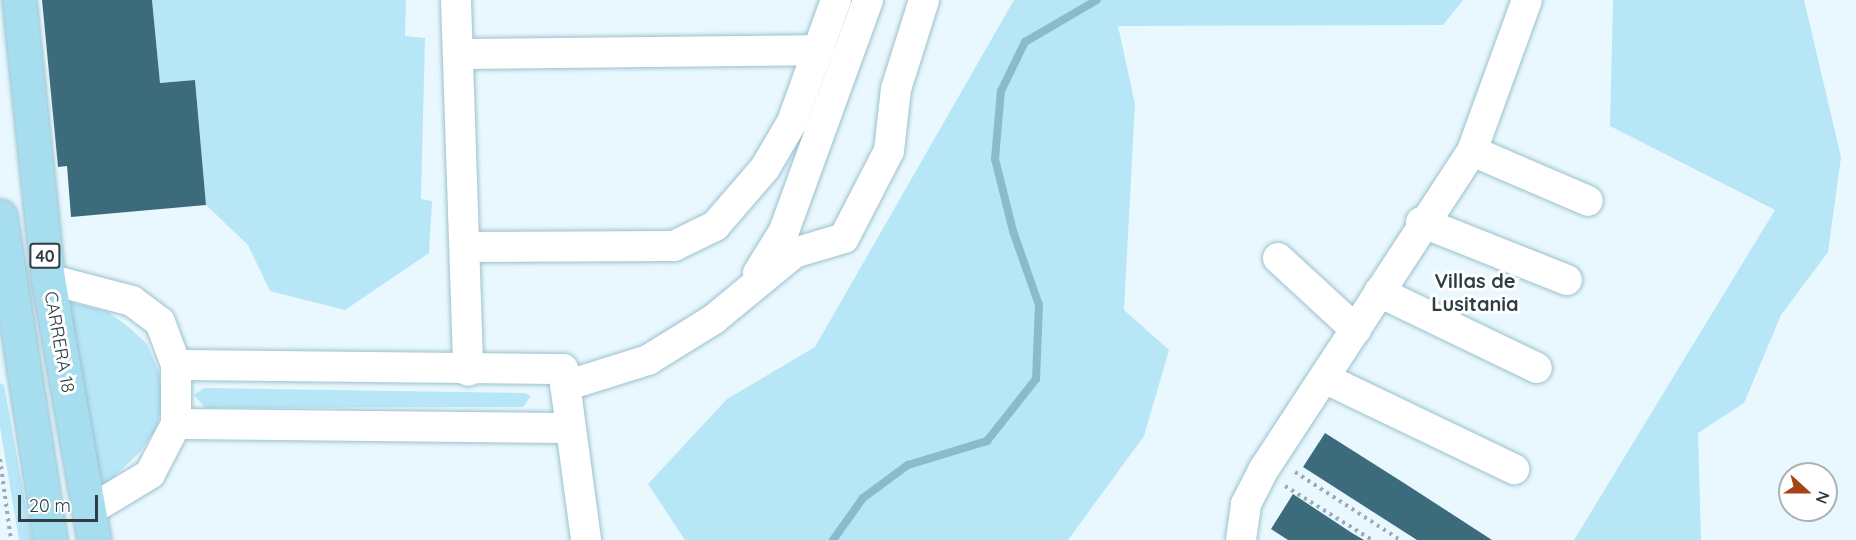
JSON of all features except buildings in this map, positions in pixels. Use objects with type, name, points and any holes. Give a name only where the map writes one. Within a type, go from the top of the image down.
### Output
[{"type":"main road","name":"CARRERA 18","points":[[18,0],[48,279],[92,525]]},
{"type":"main road","name":"40","points":[[0,216],[50,540]]},
{"type":"street","points":[[456,0],[461,220],[467,247],[468,371]]},
{"type":"street","points":[[467,247],[674,246],[693,240],[715,226],[765,168],[792,123],[836,0]]},
{"type":"street","points":[[752,283],[784,231],[868,0]]},
{"type":"street","points":[[565,386],[648,360],[714,319],[752,283],[794,253],[844,238],[889,151],[896,89],[924,0]]},
{"type":"street","points":[[1242,540],[1253,490],[1356,330],[1421,222],[1472,151],[1527,0]]},
{"type":"street","points":[[458,54],[819,50]]},
{"type":"street","points":[[1472,151],[1588,201]]},
{"type":"street","points":[[1421,222],[1567,280]]},
{"type":"street","points":[[1278,258],[1356,330]]},
{"type":"street","points":[[48,279],[132,301],[160,322],[176,365],[176,424],[150,474],[92,525]]},
{"type":"street","points":[[1379,292],[1537,368]]},
{"type":"street","points":[[176,365],[468,371],[563,369],[568,428],[586,540]]},
{"type":"street","points":[[1324,378],[1514,470]]},
{"type":"street","points":[[176,424],[568,428]]},
{"type":"path","points":[[0,459],[11,540]]},
{"type":"path","points":[[1288,468],[1400,540]]},
{"type":"path","points":[[1279,483],[1372,540]]},
{"type":"shaded area","points":[[152,0],[406,0],[405,36],[425,38],[421,199],[432,201],[429,253],[345,310],[270,291],[248,245],[206,205],[195,80],[160,83]]},
{"type":"shaded area","points":[[1014,0],[1463,0],[1443,25],[1118,26],[1135,104],[1124,310],[1169,350],[1144,436],[1068,540],[685,540],[648,484],[727,399],[815,347]]},
{"type":"shaded area","points":[[1613,0],[1804,0],[1841,157],[1828,252],[1781,315],[1744,403],[1698,433],[1701,540],[1574,540],[1775,210],[1610,126]]},
{"type":"shaded area","points":[[63,300],[108,312],[130,328],[147,344],[159,372],[163,402],[157,427],[141,451],[102,488]]},
{"type":"shaded area","points":[[0,383],[4,385],[32,540],[19,540],[0,427]]},
{"type":"shaded area","points":[[204,388],[524,393],[531,396],[523,407],[205,408],[194,395]]},
{"type":"waterway","points":[[833,540],[863,498],[908,465],[987,441],[1036,379],[1039,305],[1013,231],[995,159],[1001,91],[1025,42],[1097,0]]},
{"type":"district","name":"Villas de Lusitania","points":[[1475,292]]}]
